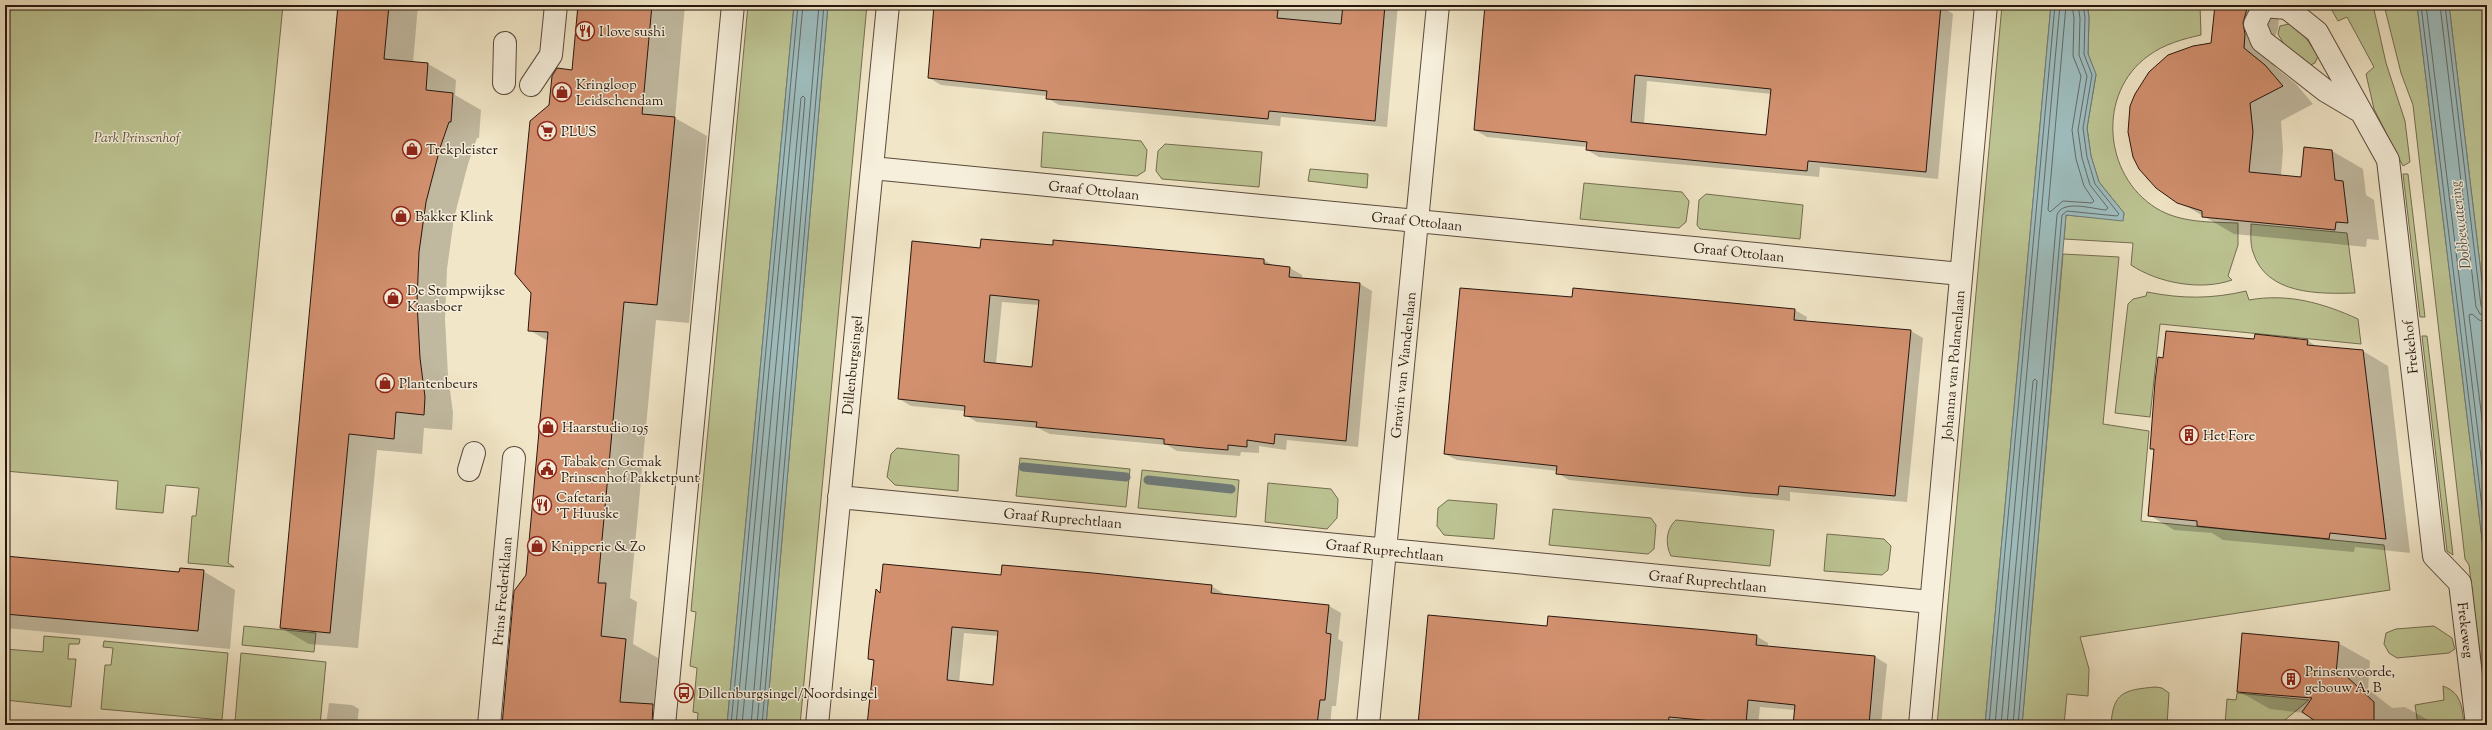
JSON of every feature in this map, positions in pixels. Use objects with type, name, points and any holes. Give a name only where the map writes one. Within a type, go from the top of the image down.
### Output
[{"type":"street","points":[[531,85],[551,55],[556,5]]},
{"type":"street","points":[[664,725],[732,5]]},
{"type":"street","name":"Dillenburgsingel","points":[[817,725],[888,5]]},
{"type":"street","name":"Gravin van Viandenlaan","points":[[1368,725],[1438,5]]},
{"type":"street","name":"Johanna van Polanenlaan","points":[[1920,725],[1986,5]]},
{"type":"street","name":"Frekehof","points":[[2358,110],[2326,91],[2262,41],[2255,24],[2264,6],[2287,8],[2317,32],[2358,110],[2388,160],[2434,556],[2460,583]]},
{"type":"street","points":[[504,83],[505,43]]},
{"type":"street","name":"Graaf Ottolaan","points":[[872,168],[1961,274]]},
{"type":"street","name":"Prins Frederiklaan","points":[[489,725],[514,458]]},
{"type":"street","name":"Graaf Ruprechtlaan","points":[[839,497],[1931,602]]},
{"type":"street","name":"Frekeweg","points":[[2460,583],[2477,725]]},
{"type":"green space","name":"Park Prinsenhof","points":[[5,5],[283,5],[228,563],[234,567],[188,563],[192,516],[196,516],[199,488],[166,485],[163,513],[116,509],[118,481],[5,471]]},
{"type":"green space","points":[[748,5],[794,5],[727,725],[697,725],[698,713],[693,712],[697,668],[690,666],[696,612],[691,611]]},
{"type":"green space","points":[[828,5],[867,5],[800,725],[766,725]]},
{"type":"green space","points":[[2002,5],[2051,5],[1985,725],[1937,725]]},
{"type":"green space","points":[[2087,5],[2200,5],[2201,35],[2181,40],[2160,48],[2148,56],[2132,72],[2120,91],[2114,112],[2113,134],[2117,155],[2125,176],[2138,194],[2156,208],[2175,217],[2185,219],[2206,222],[2238,223],[2238,245],[2228,276],[2232,280],[2207,285],[2194,285],[2167,281],[2131,265],[2133,243],[2064,239],[2066,215],[2123,220],[2124,213],[2099,182],[2091,156],[2087,128],[2096,75],[2088,54],[2089,17]]},
{"type":"green space","points":[[2329,5],[2373,5],[2386,63],[2405,121],[2410,162],[2403,166],[2374,109],[2366,74],[2374,67],[2347,17],[2338,21]]},
{"type":"green space","points":[[2384,5],[2417,5],[2487,580],[2487,712],[2469,565],[2465,559],[2413,105],[2401,73]]},
{"type":"green space","points":[[2449,5],[2487,5],[2487,323]]},
{"type":"green space","points":[[2289,24],[2306,38],[2318,56],[2315,63],[2308,66],[2289,53],[2278,34],[2280,26]]},
{"type":"green space","points":[[1043,132],[1141,141],[1147,150],[1145,171],[1137,176],[1041,167]]},
{"type":"green space","points":[[1165,144],[1262,152],[1259,187],[1162,179],[1156,171],[1158,151]]},
{"type":"green space","points":[[1310,169],[1368,174],[1367,188],[1308,181]]},
{"type":"green space","points":[[2403,174],[2408,174],[2425,317],[2420,317]]},
{"type":"green space","points":[[1584,183],[1682,192],[1689,201],[1686,222],[1679,228],[1580,219]]},
{"type":"green space","points":[[1706,194],[1803,205],[1800,239],[1700,229],[1697,225],[1699,200]]},
{"type":"green space","points":[[2251,224],[2347,233],[2355,293],[2310,292],[2281,284],[2269,277],[2260,266],[2253,252],[2251,242]]},
{"type":"green space","points":[[2063,254],[2119,257],[2103,424],[2149,431],[2141,521],[2384,545],[2390,590],[2080,637],[2089,669],[2088,696],[2067,694],[2064,725],[2022,725]]},
{"type":"green space","points":[[2246,291],[2249,300],[2263,298],[2291,299],[2318,304],[2345,313],[2358,319],[2361,344],[2160,324],[2150,417],[2115,413],[2128,304],[2133,299],[2146,296],[2147,292],[2172,296],[2209,297]]},
{"type":"green space","points":[[2422,336],[2427,336],[2453,555],[2447,551]]},
{"type":"green space","points":[[897,448],[959,455],[958,491],[895,485],[887,477],[891,454]]},
{"type":"green space","points":[[1020,458],[1130,469],[1126,507],[1016,496]]},
{"type":"green space","points":[[1142,470],[1239,480],[1236,517],[1138,508]]},
{"type":"green space","points":[[1268,483],[1331,489],[1338,499],[1337,518],[1327,529],[1265,522]]},
{"type":"green space","points":[[1448,500],[1497,504],[1494,539],[1444,535],[1437,526],[1438,508]]},
{"type":"green space","points":[[1553,509],[1651,518],[1656,525],[1654,549],[1648,554],[1549,545]]},
{"type":"green space","points":[[1676,520],[1774,530],[1770,566],[1671,556],[1667,542],[1668,532]]},
{"type":"green space","points":[[1827,534],[1884,539],[1891,546],[1888,570],[1882,575],[1824,571]]},
{"type":"green space","points":[[244,626],[316,633],[314,652],[242,645]]},
{"type":"green space","points":[[2434,626],[2452,638],[2455,649],[2449,653],[2397,658],[2389,653],[2384,644],[2386,633],[2396,629]]},
{"type":"green space","points":[[44,636],[80,639],[79,644],[69,644],[68,659],[76,659],[71,707],[5,700],[5,649],[43,652]]},
{"type":"green space","points":[[104,641],[228,653],[222,720],[101,709],[105,665],[111,665],[113,648],[103,647]]},
{"type":"green space","points":[[241,653],[326,662],[320,725],[273,725],[235,721]]},
{"type":"green space","points":[[2443,686],[2454,693],[2460,702],[2464,725],[2418,725],[2415,705],[2444,700]]},
{"type":"green space","points":[[2155,687],[2162,688],[2169,693],[2167,725],[2111,725],[2114,706],[2122,695],[2135,690]]},
{"type":"green space","points":[[2237,693],[2309,700],[2285,720],[2288,725],[2225,725],[2227,699],[2236,700]]},
{"type":"water","points":[[794,5],[828,5],[766,725],[727,725]]},
{"type":"water","points":[[2051,5],[2087,5],[2089,17],[2088,54],[2096,74],[2087,128],[2091,156],[2099,182],[2124,213],[2123,221],[2066,215],[2022,725],[1985,725]]},
{"type":"water","name":"Dobbewatering","points":[[2417,5],[2449,5],[2487,323],[2487,580]]},
{"type":"building","points":[[338,5],[389,5],[384,59],[428,63],[426,90],[453,93],[451,122],[449,122],[440,148],[426,202],[419,252],[417,302],[420,358],[425,397],[424,415],[396,412],[394,439],[349,434],[330,633],[280,628]]},
{"type":"building","points":[[578,5],[652,5],[642,114],[675,117],[657,305],[624,302],[598,583],[606,583],[601,636],[626,639],[620,702],[653,704],[652,725],[502,725],[514,591],[526,575],[548,332],[528,331],[531,293],[515,274],[530,121],[549,105],[552,76],[557,68],[572,70]]},
{"type":"building","points":[[934,5],[1230,5],[1278,10],[1277,18],[1341,24],[1343,5],[1385,5],[1375,121],[1269,111],[1268,119],[1046,99],[1047,91],[928,78]]},
{"type":"building","points":[[1485,5],[1941,5],[1926,172],[1808,161],[1807,171],[1752,166],[1586,150],[1587,142],[1474,130]],"holes":[[[1635,75],[1771,89],[1766,135],[1631,122]]]},
{"type":"building","points":[[2215,5],[2248,5],[2243,23],[2245,34],[2244,48],[2265,65],[2283,86],[2250,103],[2253,132],[2249,172],[2301,177],[2304,147],[2332,150],[2335,180],[2343,181],[2348,223],[2336,222],[2335,230],[2202,217],[2202,211],[2177,203],[2156,188],[2139,169],[2133,157],[2128,132],[2130,106],[2135,94],[2149,72],[2168,55],[2193,46],[2211,43]]},
{"type":"building","points":[[981,239],[1053,245],[1053,240],[1264,259],[1264,264],[1290,267],[1289,277],[1360,283],[1346,441],[1275,434],[1274,444],[1247,440],[1247,447],[1228,445],[1228,450],[1204,448],[1164,444],[1164,439],[1036,427],[1037,422],[964,416],[965,406],[898,399],[912,241],[980,248]],"holes":[[[990,295],[1039,300],[1032,367],[984,362]]]},
{"type":"building","points":[[1460,288],[1572,297],[1573,288],[1795,309],[1794,320],[1911,330],[1895,496],[1779,486],[1778,495],[1749,493],[1556,474],[1557,466],[1444,454]]},
{"type":"building","name":"Het Fore","points":[[2166,331],[2254,339],[2255,334],[2308,340],[2307,345],[2363,350],[2386,539],[2330,533],[2329,539],[2225,529],[2197,526],[2197,521],[2148,516],[2154,449],[2150,449],[2155,382],[2158,357],[2163,358]]},
{"type":"building","points":[[5,556],[179,572],[180,568],[204,570],[198,631],[5,614]]},
{"type":"building","points":[[883,564],[1001,575],[1002,565],[1212,585],[1211,593],[1329,605],[1326,633],[1331,634],[1325,700],[1320,700],[1317,725],[867,725],[874,660],[868,659],[869,646],[876,589],[880,593]],"holes":[[[952,627],[998,631],[993,685],[947,680]]]},
{"type":"building","points":[[1428,615],[1547,626],[1548,616],[1707,630],[1757,635],[1756,645],[1875,656],[1869,725],[1793,725],[1795,705],[1748,700],[1746,724],[1669,717],[1668,725],[1418,725]]},
{"type":"building","name":"Prinsenvoorde, gebouw A, B","points":[[2242,633],[2339,642],[2336,674],[2344,674],[2374,702],[2374,725],[2321,725],[2302,712],[2312,698],[2237,692]]},
{"type":"waterway","points":[[1023,467],[1126,477]]},
{"type":"waterway","points":[[1148,480],[1231,489]]},
{"type":"place","name":"I love sushi","points":[[585,31]]},
{"type":"place","name":"Kringloop Leidschendam","points":[[562,92]]},
{"type":"place","name":"PLUS","points":[[547,131]]},
{"type":"place","name":"Trekpleister","points":[[412,149]]},
{"type":"place","name":"Bakker Klink","points":[[401,216]]},
{"type":"place","name":"De Stompwijkse Kaasboer","points":[[393,298]]},
{"type":"place","name":"Plantenbeurs","points":[[385,383]]},
{"type":"place","name":"Haarstudio 195","points":[[548,427]]},
{"type":"place","name":"Het Fore","points":[[2189,435]]},
{"type":"place","name":"Tabak en Gemak Prinsenhof Pakketpunt","points":[[547,469]]},
{"type":"place","name":"Cafetaria 'T Huuske","points":[[542,505]]},
{"type":"place","name":"Knipperie & Zo","points":[[537,546]]},
{"type":"place","name":"Prinsenvoorde, gebouw A, B","points":[[2291,679]]},
{"type":"place","name":"Dillenburgsingel/Noordsingel","points":[[684,693]]}]
